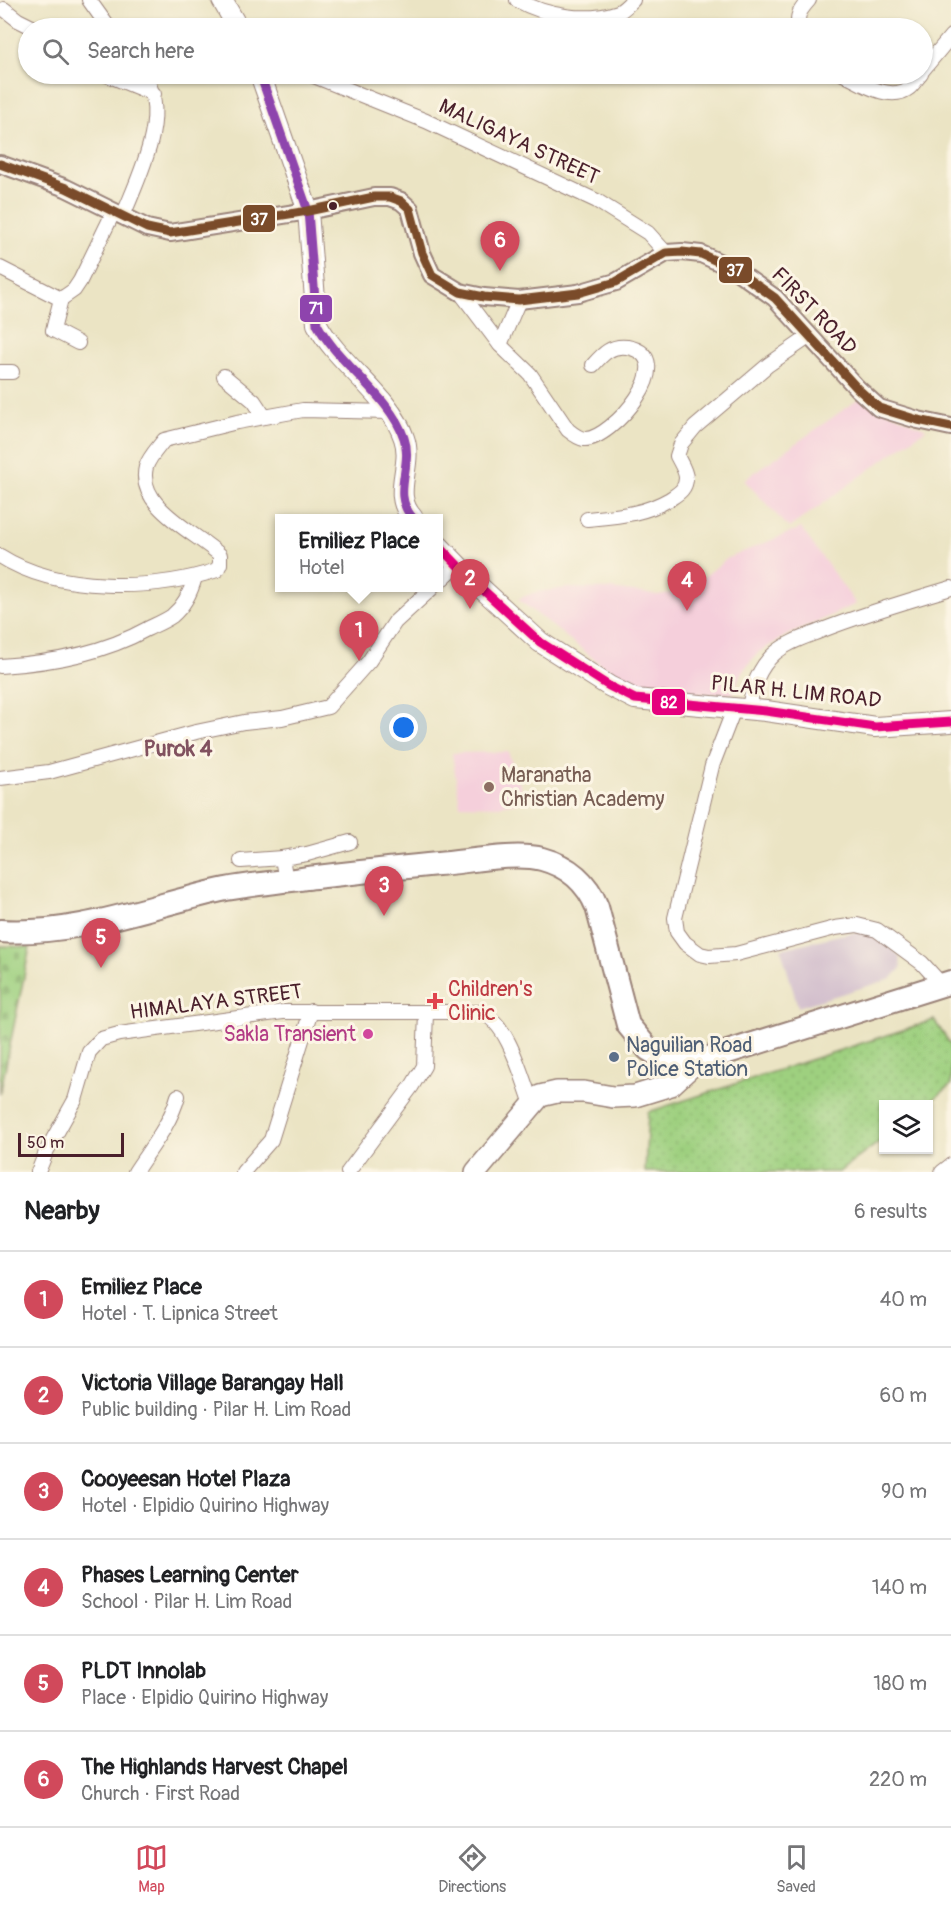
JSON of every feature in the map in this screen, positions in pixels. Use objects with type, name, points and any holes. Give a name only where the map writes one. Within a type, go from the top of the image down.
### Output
[{"type":"highway","points":[[0,931],[59,929],[101,921],[227,889],[394,868],[523,857],[543,859],[566,867],[583,883],[597,907],[628,1025],[648,1049],[670,1060],[696,1062],[946,983]]},
{"type":"main road","points":[[222,0],[232,18]]},
{"type":"main road","points":[[264,84],[308,211],[317,324],[332,348],[390,412],[403,436],[408,450],[402,500],[410,514]]},
{"type":"main road","name":"PILAR H. LIM ROAD","points":[[443,551],[540,642],[609,686],[635,699],[741,709],[875,727],[951,722]]},
{"type":"main road","points":[[476,1172],[540,1096],[557,1092],[584,1092],[613,1098],[635,1096],[671,1085],[696,1062]]},
{"type":"street","points":[[89,0],[102,18]]},
{"type":"street","points":[[517,0],[543,12],[569,16],[596,16],[620,11],[633,0]]},
{"type":"street","points":[[798,18],[799,11],[809,0]]},
{"type":"street","points":[[4,9],[18,20]]},
{"type":"street","points":[[933,58],[951,36]]},
{"type":"street","points":[[129,84],[153,94]]},
{"type":"street","points":[[78,344],[53,330],[61,299],[74,290],[81,281],[142,168],[153,133],[155,117],[153,94],[148,84]]},
{"type":"street","name":"MALIGAYA STREET","points":[[334,84],[426,121],[597,201],[648,233],[666,253]]},
{"type":"street","points":[[863,84],[895,94],[908,89],[912,84]]},
{"type":"street","points":[[0,164],[66,188],[147,228],[170,233],[308,211],[374,197],[390,197],[401,201],[410,209],[422,253],[432,275],[460,292],[483,297],[519,300],[599,288],[632,274],[666,253]]},
{"type":"street","name":"FIRST ROAD","points":[[666,253],[701,254],[734,269],[774,298],[857,388],[879,408],[951,427]]},
{"type":"street","points":[[0,268],[61,299]]},
{"type":"street","points":[[460,292],[500,345],[530,374],[568,430],[585,439],[595,437],[628,410],[646,382],[649,364],[638,351],[630,347],[619,346],[609,349],[593,365]]},
{"type":"street","points":[[500,345],[519,300]]},
{"type":"street","points":[[587,519],[633,514],[654,508],[680,492],[684,487],[686,475],[677,456],[681,444],[695,427],[768,365],[810,336]]},
{"type":"street","points":[[224,376],[254,401],[264,416]]},
{"type":"street","points":[[0,556],[38,574],[68,582],[106,585],[195,577],[217,570],[220,555],[209,544],[174,521],[156,504],[148,489],[145,477],[147,465],[164,440],[264,416],[303,410],[390,412]]},
{"type":"street","points":[[443,578],[457,565]]},
{"type":"street","points":[[0,666],[74,657],[130,639],[171,616],[191,591],[195,577]]},
{"type":"street","points":[[946,983],[888,937],[877,930],[857,925],[721,956],[700,954],[685,943],[677,932],[675,918],[712,765],[753,684],[774,654],[788,644],[855,617],[951,588]]},
{"type":"street","points":[[0,778],[49,772],[196,732],[328,707],[369,661],[395,622],[428,592]]},
{"type":"street","points":[[241,861],[307,854],[350,842]]},
{"type":"street","points":[[282,858],[286,881]]},
{"type":"street","points":[[243,1172],[271,1140],[311,1011]]},
{"type":"street","name":"HIMALAYA STREET","points":[[38,1172],[47,1150],[75,1100],[89,1052],[101,1039],[119,1034],[283,1012],[480,1012],[492,1018],[510,1047],[532,1104]]},
{"type":"street","points":[[348,1172],[412,1086],[424,1066],[426,1013]]},
{"type":"street","points":[[135,1172],[165,1128],[174,1112],[178,1096]]},
{"type":"street","points":[[942,1172],[951,1166]]},
{"type":"shaded area","points":[[860,398],[926,429],[789,528],[744,480]]},
{"type":"shaded area","points":[[801,528],[856,604],[784,637],[759,652],[741,673],[733,694],[649,689],[603,666],[518,599],[536,592],[567,588],[611,589],[657,595],[686,591],[728,558]]},
{"type":"shaded area","name":"Maranatha Christian Academy","points":[[508,752],[526,801],[499,806],[460,805],[452,753]]},
{"type":"shaded area","points":[[859,932],[872,935],[893,949],[900,958],[901,968],[891,979],[798,1007],[781,949]]},
{"type":"green space","points":[[0,946],[30,947],[0,1094]]},
{"type":"green space","points":[[934,1020],[951,1045],[951,1085],[933,1100],[879,1100],[879,1142],[839,1172],[645,1172],[648,1112]]},
{"type":"transit line","name":"71","points":[[264,84],[308,211],[317,324],[326,339],[388,408],[397,423],[406,448],[403,499],[410,514]]},
{"type":"transit line","name":"37","points":[[0,164],[66,188],[147,228],[170,233],[308,211],[374,197],[390,197],[401,201],[410,209],[422,253],[432,275],[460,292],[484,297],[519,300],[578,293],[616,282],[666,253],[701,254],[734,269],[775,298],[857,388],[879,408],[951,427]]},
{"type":"transit line","name":"82","points":[[443,550],[540,642],[609,686],[635,699],[766,711],[875,727],[951,722]]},
{"type":"place","name":"The Highlands Harvest Chapel","points":[[500,271]]},
{"type":"place","name":"Victoria Village Barangay Hall","points":[[470,609]]},
{"type":"place","name":"Phases Learning Center","points":[[687,611]]},
{"type":"place","name":"Emiliez Place","points":[[359,661]]},
{"type":"place","name":"Maranatha Christian Academy","points":[[489,787]]},
{"type":"place","name":"Cooyeesan Hotel Plaza","points":[[384,916]]},
{"type":"place","name":"PLDT Innolab","points":[[101,968]]},
{"type":"place","name":"Children's Clinic","points":[[435,1001]]},
{"type":"place","name":"Sakla Transient","points":[[368,1034]]},
{"type":"place","name":"Naguilian Road Police Station","points":[[614,1057]]},
{"type":"district","name":"Purok 4","points":[[178,749]]}]
